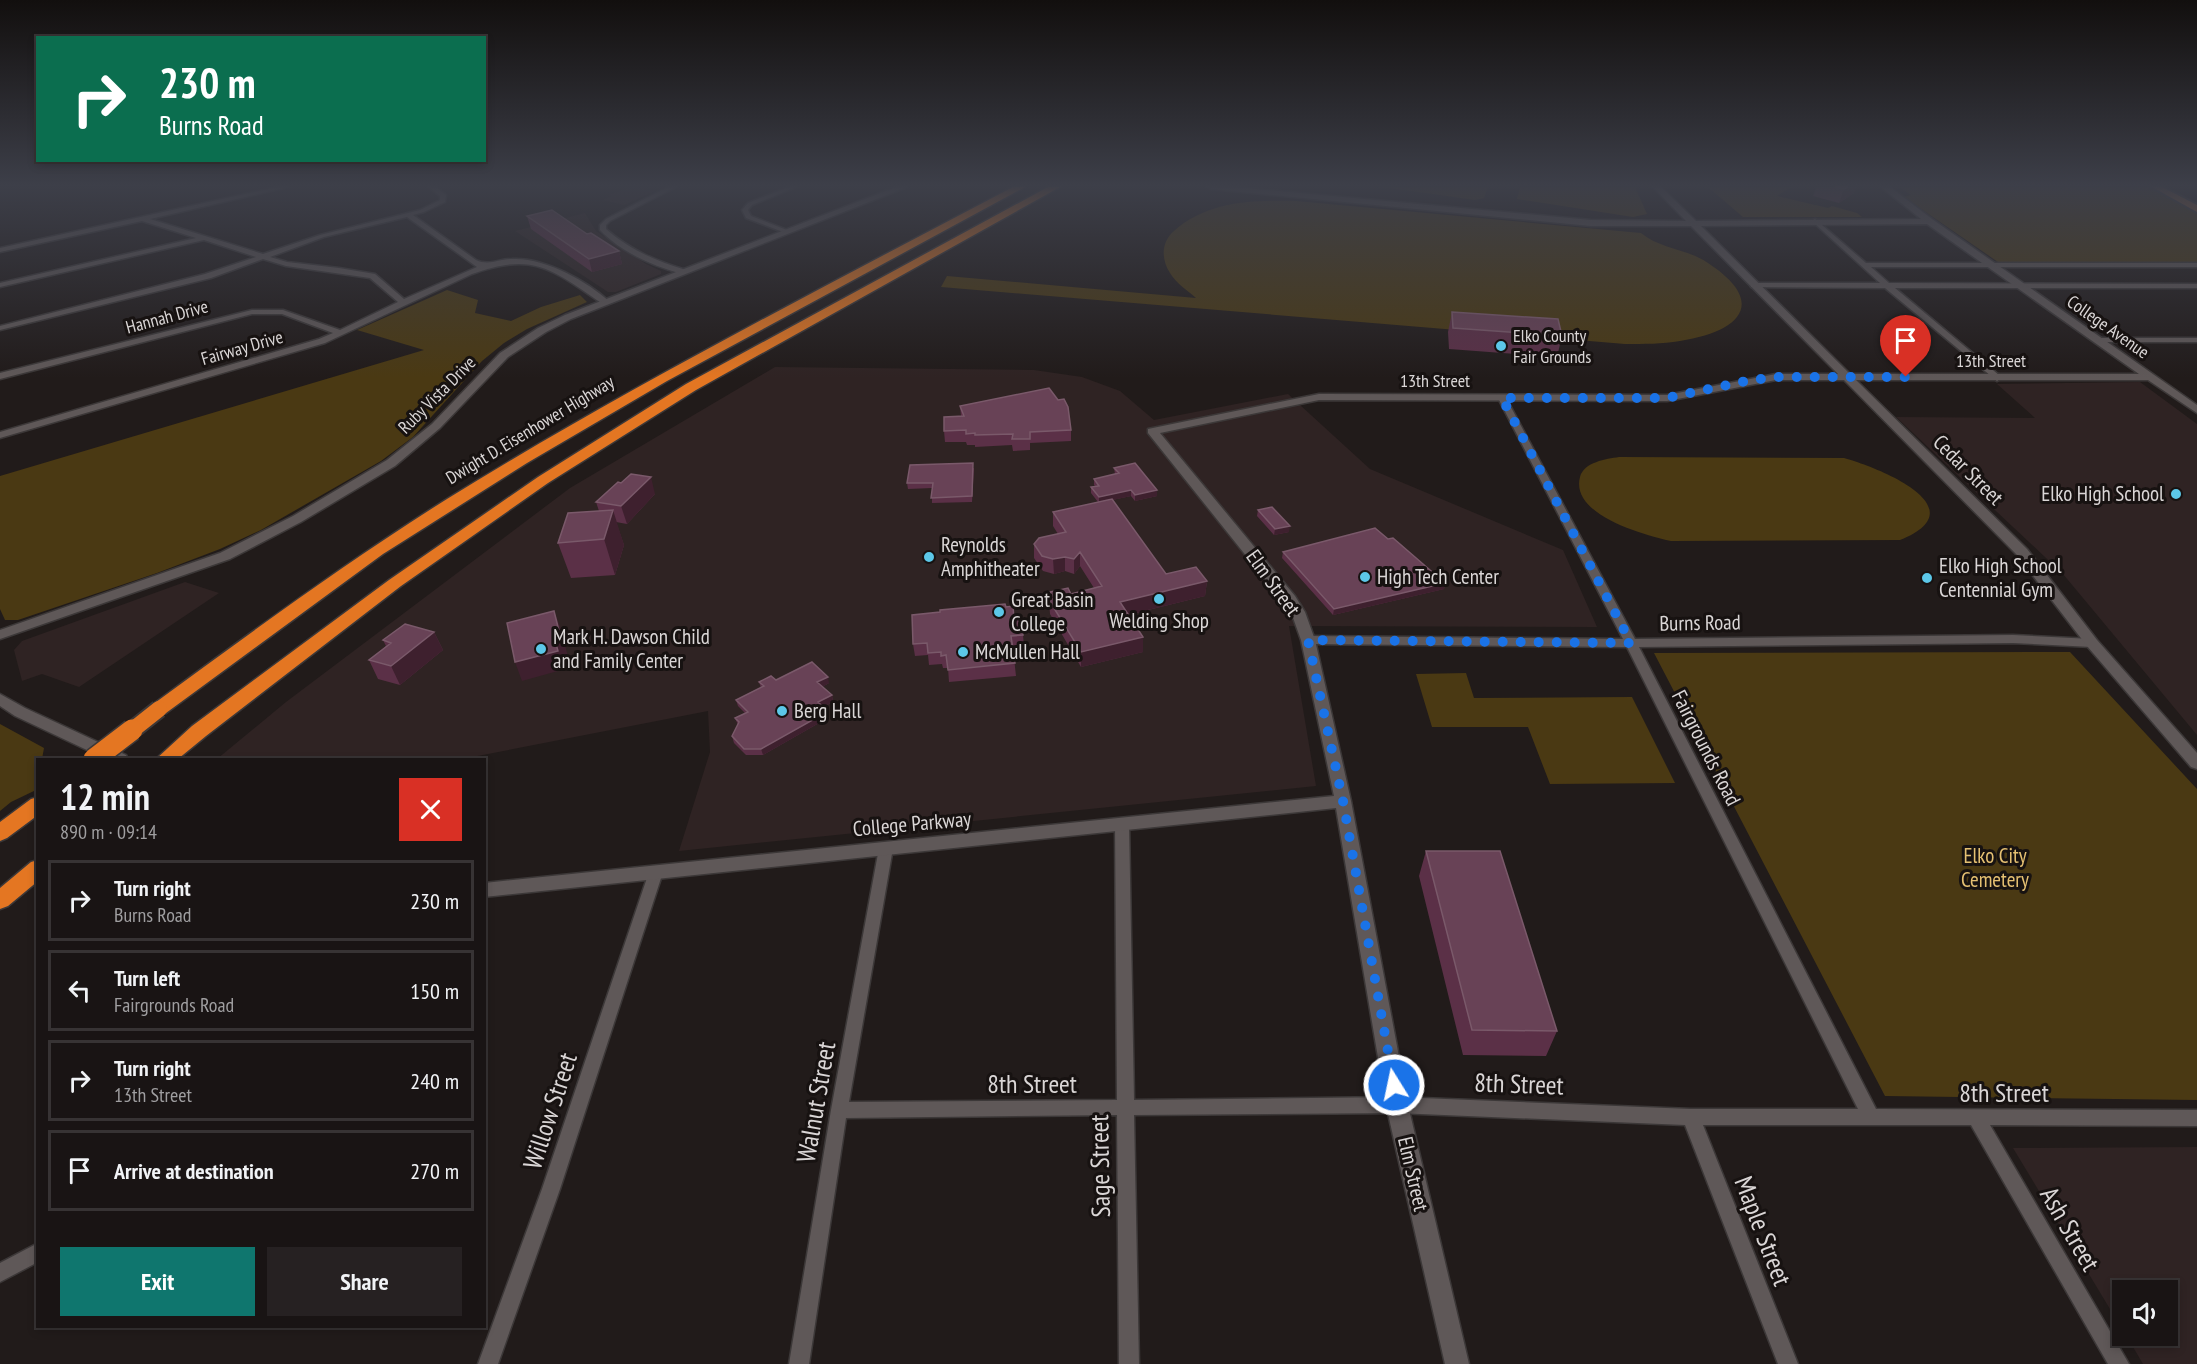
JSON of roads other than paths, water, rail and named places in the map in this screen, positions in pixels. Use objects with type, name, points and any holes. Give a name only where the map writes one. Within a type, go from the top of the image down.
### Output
[{"type":"highway","name":"Dwight D. Eisenhower Highway","points":[[95,758],[360,563],[543,447],[663,378],[901,251]]},
{"type":"highway","points":[[167,758],[199,731],[460,535],[593,448],[692,387],[939,251]]},
{"type":"highway","points":[[0,833],[36,806]]},
{"type":"highway","points":[[0,900],[36,870]]},
{"type":"street","points":[[0,285],[147,251]]},
{"type":"street","points":[[245,251],[286,264],[372,276],[404,303]]},
{"type":"street","points":[[0,328],[199,279],[281,251]]},
{"type":"street","points":[[458,251],[482,266]]},
{"type":"street","points":[[630,251],[646,261],[683,272]]},
{"type":"street","name":"Ruby Vista Drive","points":[[0,635],[207,563],[297,519],[391,463],[417,444],[493,365],[520,343],[568,317],[736,251]]},
{"type":"street","name":"Cedar Street","points":[[1719,251],[2022,552],[2092,643],[2197,763]]},
{"type":"street","points":[[1849,251],[1997,378]]},
{"type":"street","name":"College Avenue","points":[[1971,251],[2197,410]]},
{"type":"street","name":"Fairway Drive","points":[[0,435],[296,350],[341,333],[482,266],[518,261],[541,263],[560,272],[606,302]]},
{"type":"street","points":[[1866,265],[2194,267]]},
{"type":"street","points":[[1754,285],[2197,286]]},
{"type":"street","name":"Hannah Drive","points":[[0,376],[252,312],[283,312],[341,333]]},
{"type":"street","points":[[2098,340],[2197,340]]},
{"type":"street","name":"13th Street","points":[[1152,431],[1319,397],[1667,398],[1756,380],[2151,377]]},
{"type":"street","name":"Fairgrounds Road","points":[[1502,398],[1631,643],[1871,1117]]},
{"type":"street","name":"Elm Street","points":[[1152,431],[1290,599],[1298,612],[1308,640],[1343,801],[1397,1105],[1457,1364]]},
{"type":"street","name":"Burns Road","points":[[1308,640],[1631,643],[2013,639],[2092,643]]},
{"type":"street","points":[[0,699],[20,712],[118,758]]},
{"type":"street","name":"College Parkway","points":[[486,890],[1343,801]]},
{"type":"street","name":"Sage Street","points":[[1122,823],[1129,1364]]},
{"type":"street","name":"Walnut Street","points":[[799,1364],[839,1110],[886,848]]},
{"type":"street","name":"Willow Street","points":[[488,1364],[551,1189],[656,872]]},
{"type":"street","name":"8th Street","points":[[839,1110],[1397,1105],[1691,1117],[2197,1118]]},
{"type":"street","name":"Maple Street","points":[[1691,1117],[1788,1364]]},
{"type":"street","name":"Ash Street","points":[[1977,1119],[2119,1364]]},
{"type":"street","points":[[0,1273],[36,1253]]},
{"type":"place","name":"Elko County Fair Grounds","points":[[1501,346]]},
{"type":"place","name":"Elko High School","points":[[2176,494]]},
{"type":"place","name":"Reynolds Amphitheater","points":[[929,557]]},
{"type":"place","name":"High Tech Center","points":[[1365,577]]},
{"type":"place","name":"Elko High School Centennial Gym","points":[[1927,578]]},
{"type":"place","name":"Welding Shop","points":[[1159,599]]},
{"type":"place","name":"Great Basin College","points":[[999,612]]},
{"type":"place","name":"Mark H. Dawson Child and Family Center","points":[[541,649]]},
{"type":"place","name":"McMullen Hall","points":[[963,652]]},
{"type":"place","name":"Berg Hall","points":[[782,711]]},
{"type":"park label","name":"Elko City Cemetery","points":[[1995,868]]}]
